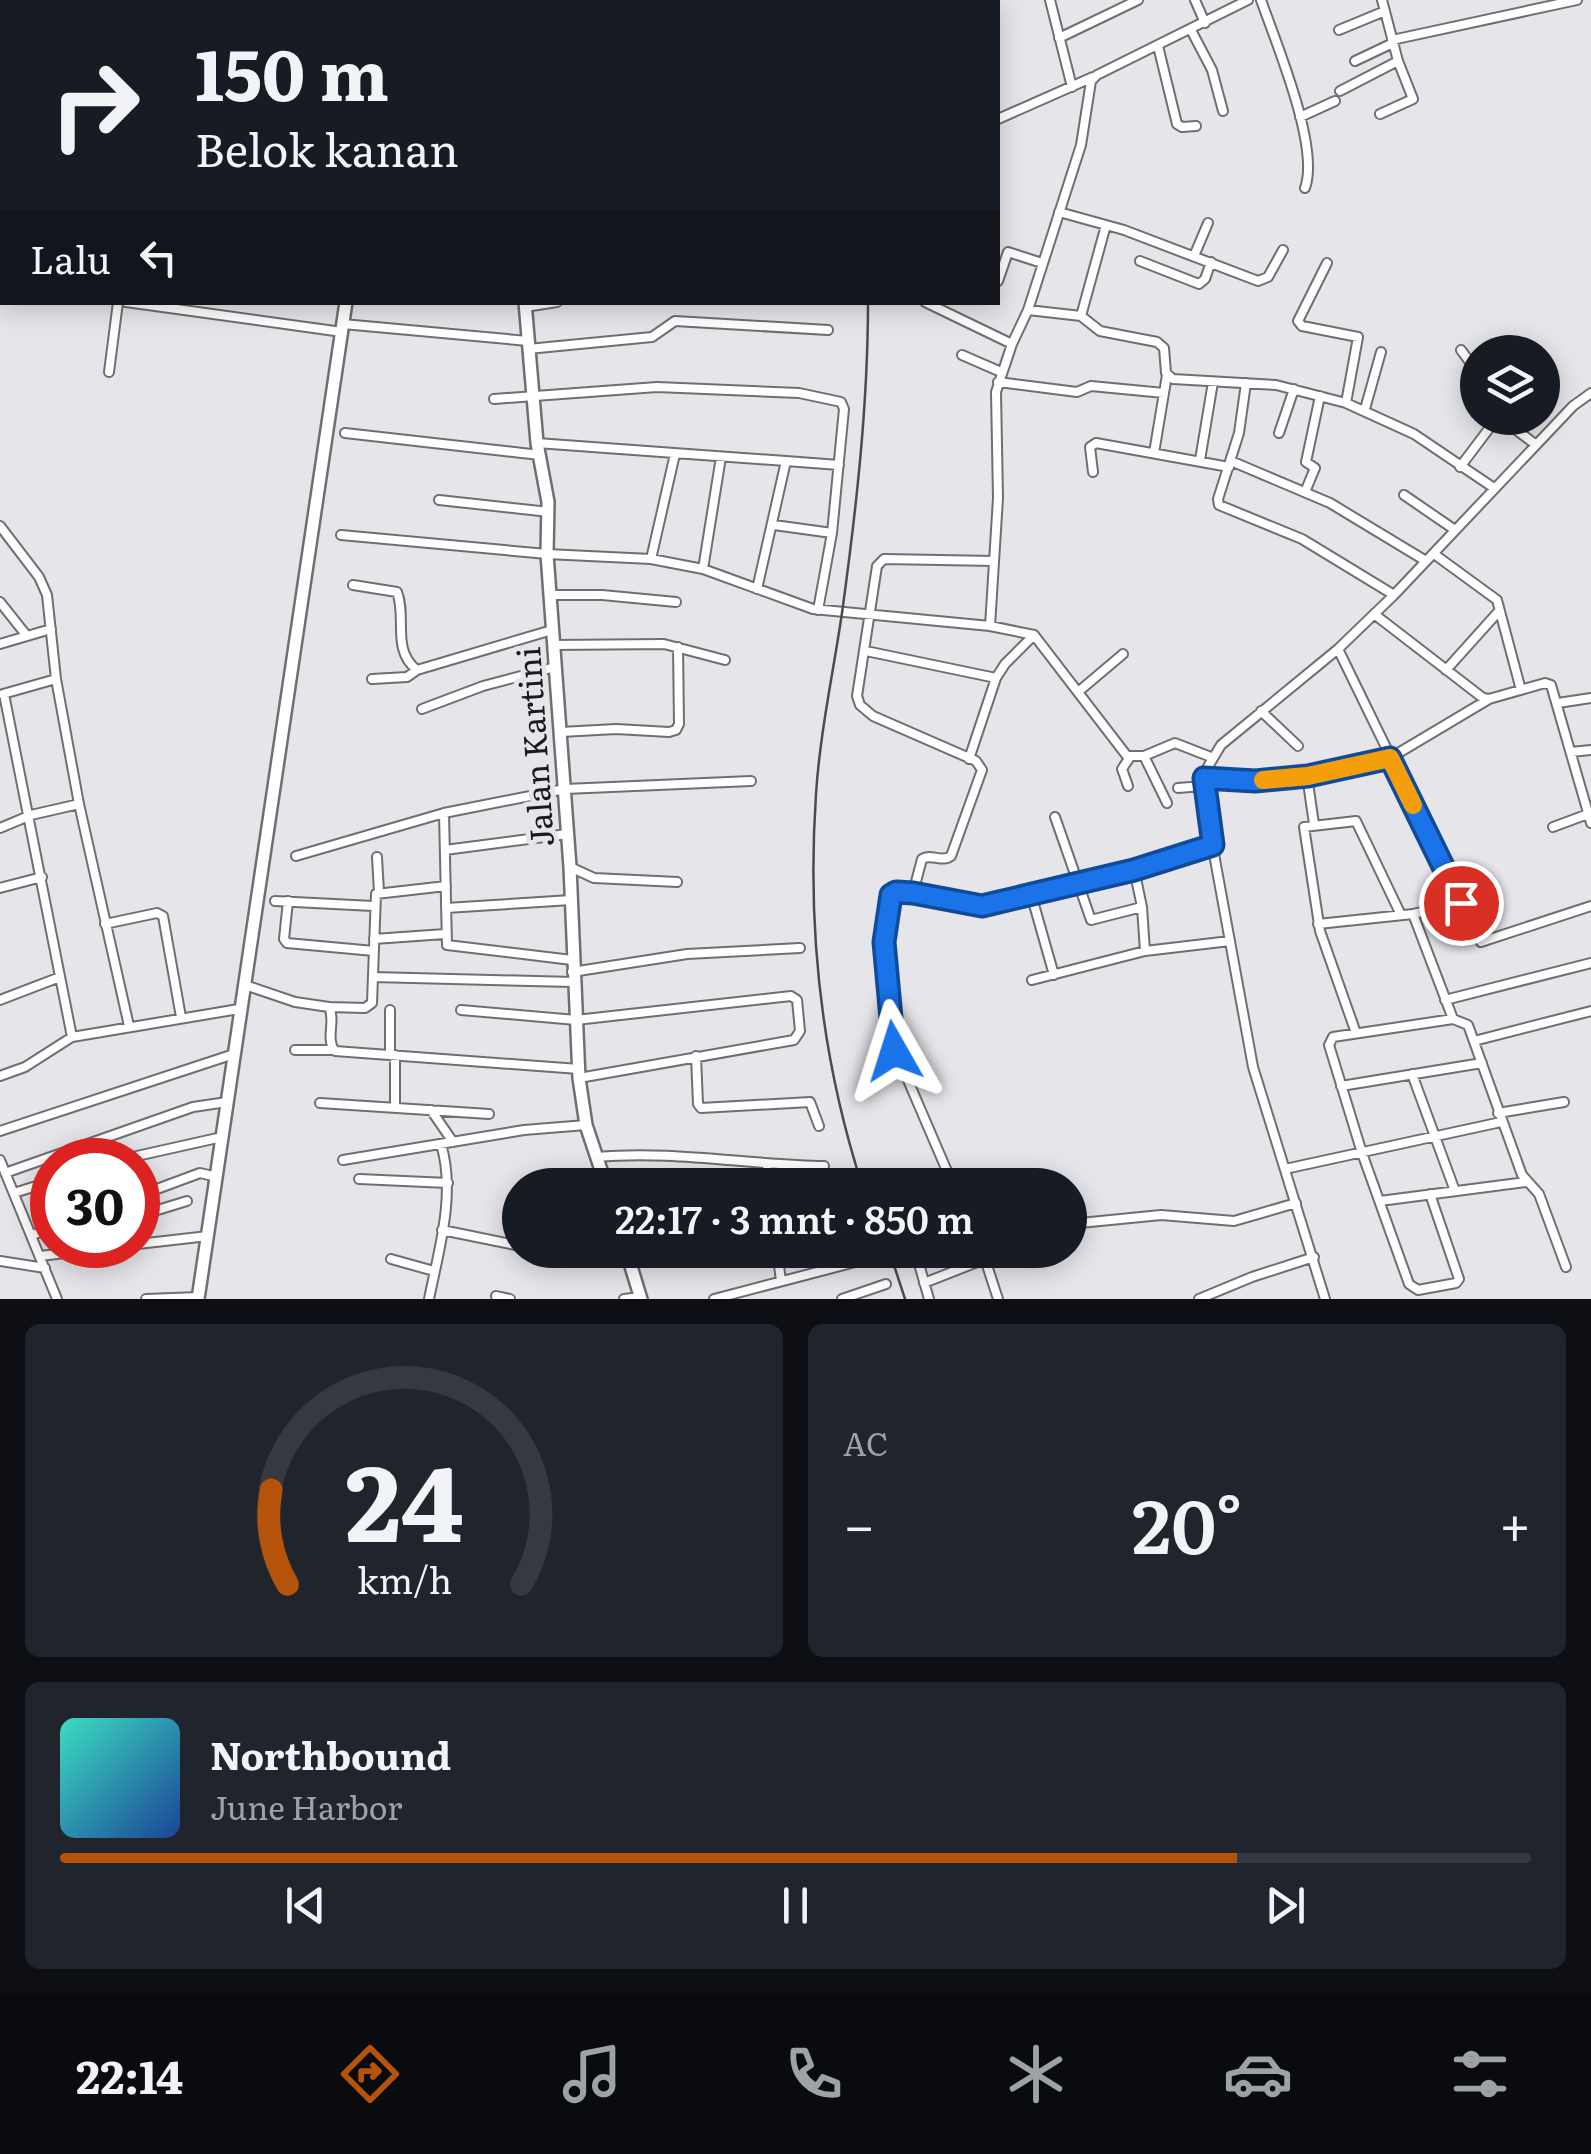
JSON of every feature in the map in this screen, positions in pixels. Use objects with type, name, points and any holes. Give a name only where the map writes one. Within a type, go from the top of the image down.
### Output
[{"type":"street","points":[[1050,0],[1072,87]]},
{"type":"street","points":[[1059,38],[1138,0]]},
{"type":"street","points":[[1195,0],[1205,23]]},
{"type":"street","points":[[1000,118],[1248,0]]},
{"type":"street","points":[[1262,0],[1300,117],[1310,163],[1305,188]]},
{"type":"street","points":[[1380,114],[1412,99],[1382,0]]},
{"type":"street","points":[[1524,0],[1528,11]]},
{"type":"street","points":[[1354,60],[1393,42],[1577,0]]},
{"type":"street","points":[[1339,30],[1385,11]]},
{"type":"street","points":[[1191,30],[1212,70],[1224,111]]},
{"type":"street","points":[[1158,46],[1177,124],[1182,128],[1196,126]]},
{"type":"street","points":[[1340,91],[1398,61]]},
{"type":"street","points":[[990,626],[998,382],[1028,310],[1082,145],[1093,77]]},
{"type":"street","points":[[1300,117],[1336,101]]},
{"type":"street","points":[[1060,212],[1261,281],[1268,278],[1283,250]]},
{"type":"street","points":[[1194,256],[1208,223]]},
{"type":"street","points":[[1081,316],[1106,225]]},
{"type":"street","points":[[1000,275],[1008,252],[1042,263]]},
{"type":"street","points":[[1140,261],[1199,284],[1212,262]]},
{"type":"street","points":[[1328,264],[1298,322],[1358,337],[1346,403]]},
{"type":"street","points":[[109,372],[118,305]]},
{"type":"street","points":[[151,305],[528,345],[652,337],[675,322],[828,330]]},
{"type":"street","points":[[146,1299],[199,1298],[346,305]]},
{"type":"street","name":"Jalan Kartini","points":[[525,305],[532,399],[549,512],[546,554],[570,867],[579,1074],[586,1124],[600,1168]]},
{"type":"street","points":[[931,305],[1012,344]]},
{"type":"street","points":[[1028,310],[1081,316],[1100,331],[1160,344],[1165,352],[1167,375],[1154,453]]},
{"type":"street","points":[[1365,409],[1381,352]]},
{"type":"street","points":[[962,355],[1001,372]]},
{"type":"street","points":[[1167,375],[1173,379],[1246,382],[1294,389],[1365,409],[1414,434],[1494,488]]},
{"type":"street","points":[[998,382],[1078,392],[1091,386],[1164,393]]},
{"type":"street","points":[[1200,460],[1213,382]]},
{"type":"street","points":[[1246,382],[1240,426],[1219,505],[1302,539],[1394,595]]},
{"type":"street","points":[[494,400],[658,387],[798,393],[839,400],[844,409],[832,534],[818,610]]},
{"type":"street","points":[[1279,433],[1294,389]]},
{"type":"street","points":[[1326,1299],[1253,1067],[1203,782],[1211,756],[1338,649],[1430,558],[1572,406],[1591,394]]},
{"type":"street","points":[[1305,492],[1315,468],[1306,462],[1320,396]]},
{"type":"street","points":[[345,433],[538,449],[838,465]]},
{"type":"street","points":[[1460,467],[1485,435]]},
{"type":"street","points":[[1523,435],[1535,444]]},
{"type":"street","points":[[1092,472],[1090,448],[1094,443],[1230,464],[1338,506],[1496,598],[1521,690]]},
{"type":"street","points":[[651,560],[675,454]]},
{"type":"street","points":[[703,569],[721,457]]},
{"type":"street","points":[[757,589],[786,461]]},
{"type":"street","points":[[1404,494],[1455,530]]},
{"type":"street","points":[[439,500],[549,512]]},
{"type":"street","points":[[774,525],[832,534]]},
{"type":"street","points":[[0,526],[44,585],[79,804],[129,1026]]},
{"type":"street","points":[[341,535],[651,560],[703,569],[818,610],[990,626],[1034,635],[1130,757]]},
{"type":"street","points":[[913,893],[923,858],[944,860],[951,856],[982,774],[979,763],[864,710],[857,696],[876,566],[884,559],[994,561]]},
{"type":"street","points":[[354,584],[388,589],[400,596],[401,640],[408,663],[416,670]]},
{"type":"street","points":[[551,596],[602,594],[676,602]]},
{"type":"street","points":[[0,602],[27,636]]},
{"type":"street","points":[[1446,670],[1499,611]]},
{"type":"street","points":[[1374,614],[1479,696],[1489,699]]},
{"type":"street","points":[[0,644],[51,629]]},
{"type":"street","points":[[372,679],[407,677],[416,670],[552,630]]},
{"type":"street","points":[[969,758],[996,678],[1034,635]]},
{"type":"street","points":[[553,644],[678,647],[725,660]]},
{"type":"street","points":[[561,732],[676,730],[678,647]]},
{"type":"street","points":[[1338,649],[1481,942],[1591,906]]},
{"type":"street","points":[[866,651],[996,678]]},
{"type":"street","points":[[1078,692],[1123,654]]},
{"type":"street","points":[[422,710],[483,686],[555,667]]},
{"type":"street","points":[[56,678],[2,694],[31,816],[72,1036]]},
{"type":"street","points":[[1178,788],[1203,782],[1308,776],[1390,758],[1489,699],[1550,684],[1589,811],[1553,827]]},
{"type":"street","points":[[1558,703],[1591,698]]},
{"type":"street","points":[[1261,711],[1298,746]]},
{"type":"street","points":[[1130,757],[1144,756],[1175,743],[1211,756]]},
{"type":"street","points":[[1571,752],[1591,750]]},
{"type":"street","points":[[1144,756],[1168,803]]},
{"type":"street","points":[[1128,786],[1122,769],[1130,757]]},
{"type":"street","points":[[1308,776],[1314,824]]},
{"type":"street","points":[[296,856],[444,813],[564,788],[751,782]]},
{"type":"street","points":[[0,828],[79,804]]},
{"type":"street","points":[[444,813],[445,934],[449,946],[525,952],[572,972]]},
{"type":"street","points":[[1055,817],[1091,920],[1142,907]]},
{"type":"street","points":[[1356,1033],[1318,924],[1302,832],[1305,826],[1351,819],[1357,822],[1401,915]]},
{"type":"street","points":[[445,850],[567,834]]},
{"type":"street","points":[[944,1168],[892,1044],[884,942],[888,900],[896,892],[913,893],[976,907],[1134,870],[1213,845]]},
{"type":"street","points":[[244,985],[295,1002],[329,1007],[370,1006],[374,898],[379,892],[376,856]]},
{"type":"street","points":[[570,867],[594,878],[677,882]]},
{"type":"street","points":[[1134,870],[1145,951]]},
{"type":"street","points":[[0,888],[42,876]]},
{"type":"street","points":[[379,892],[446,886]]},
{"type":"street","points":[[1031,894],[1054,974]]},
{"type":"street","points":[[446,908],[571,900]]},
{"type":"street","points":[[275,901],[374,906]]},
{"type":"street","points":[[288,902],[284,939],[287,943],[374,951]]},
{"type":"street","points":[[1318,924],[1413,914],[1461,903]]},
{"type":"street","points":[[1413,914],[1453,1019]]},
{"type":"street","points":[[106,924],[163,916],[181,1016]]},
{"type":"street","points":[[374,939],[445,934]]},
{"type":"street","points":[[1032,980],[1145,951],[1230,941]]},
{"type":"street","points":[[374,977],[572,972],[686,954],[800,948]]},
{"type":"street","points":[[1445,1000],[1591,963]]},
{"type":"street","points":[[0,1000],[60,977]]},
{"type":"street","points":[[295,1050],[393,1055],[579,1074],[794,1040],[800,1031],[797,1000],[791,996],[576,1020],[461,1010]]},
{"type":"street","points":[[329,1007],[333,1050]]},
{"type":"street","points":[[0,1076],[32,1063],[72,1036],[239,1008]]},
{"type":"street","points":[[390,1010],[395,1108]]},
{"type":"street","points":[[1474,1041],[1591,1011]]},
{"type":"street","points":[[1430,1194],[1459,1279],[1456,1283],[1418,1290],[1409,1284],[1340,1086],[1330,1042],[1336,1036],[1453,1019],[1468,1025],[1526,1182],[1540,1194],[1566,1266]]},
{"type":"street","points":[[0,1131],[234,1054]]},
{"type":"street","points":[[696,1056],[700,1108],[809,1102],[819,1126]]},
{"type":"street","points":[[1340,1086],[1482,1062]]},
{"type":"street","points":[[1412,1074],[1454,1191]]},
{"type":"street","points":[[6,1173],[193,1107],[228,1102]]},
{"type":"street","points":[[1285,1170],[1564,1102]]},
{"type":"street","points":[[320,1103],[489,1114]]},
{"type":"street","points":[[430,1110],[453,1142]]},
{"type":"street","points":[[342,1160],[524,1130],[586,1124]]},
{"type":"street","points":[[160,1151],[222,1137]]},
{"type":"street","points":[[429,1299],[448,1183],[441,1144]]},
{"type":"street","points":[[596,1157],[650,1154],[824,1166]]},
{"type":"street","points":[[0,1160],[30,1230]]},
{"type":"street","points":[[160,1188],[200,1173],[217,1177]]},
{"type":"street","points":[[359,1179],[448,1183]]},
{"type":"street","points":[[1380,1201],[1526,1182]]},
{"type":"street","points":[[14,1193],[30,1188]]},
{"type":"street","points":[[160,1209],[187,1201]]},
{"type":"street","points":[[1087,1222],[1161,1215],[1224,1222],[1296,1203]]},
{"type":"street","points":[[442,1230],[502,1242]]},
{"type":"street","points":[[160,1242],[208,1236]]},
{"type":"street","points":[[1198,1299],[1236,1282],[1314,1257]]},
{"type":"street","points":[[0,1260],[30,1265]]},
{"type":"street","points":[[391,1260],[434,1271]]},
{"type":"street","points":[[45,1268],[58,1299]]},
{"type":"street","points":[[624,1299],[641,1298],[632,1268]]},
{"type":"street","points":[[779,1268],[781,1281]]},
{"type":"street","points":[[714,1299],[750,1294],[832,1268]]},
{"type":"street","points":[[920,1268],[929,1299]]},
{"type":"street","points":[[924,1283],[955,1268]]},
{"type":"street","points":[[988,1268],[998,1299]]},
{"type":"street","points":[[845,1298],[886,1284]]},
{"type":"street","points":[[496,1296],[510,1299]]},
{"type":"railway","points":[[857,1168],[836,1089],[820,992],[814,844],[820,749],[856,497],[868,305]]},
{"type":"railway","points":[[895,1268],[905,1299]]},
{"type":"slow traffic","points":[[1263,780],[1308,776],[1390,758],[1413,805]]},
{"type":"route","points":[[894,1051],[884,942],[891,895],[913,893],[976,907],[1134,870],[1213,845],[1204,778],[1255,781],[1308,776],[1390,758],[1461,903]]}]
